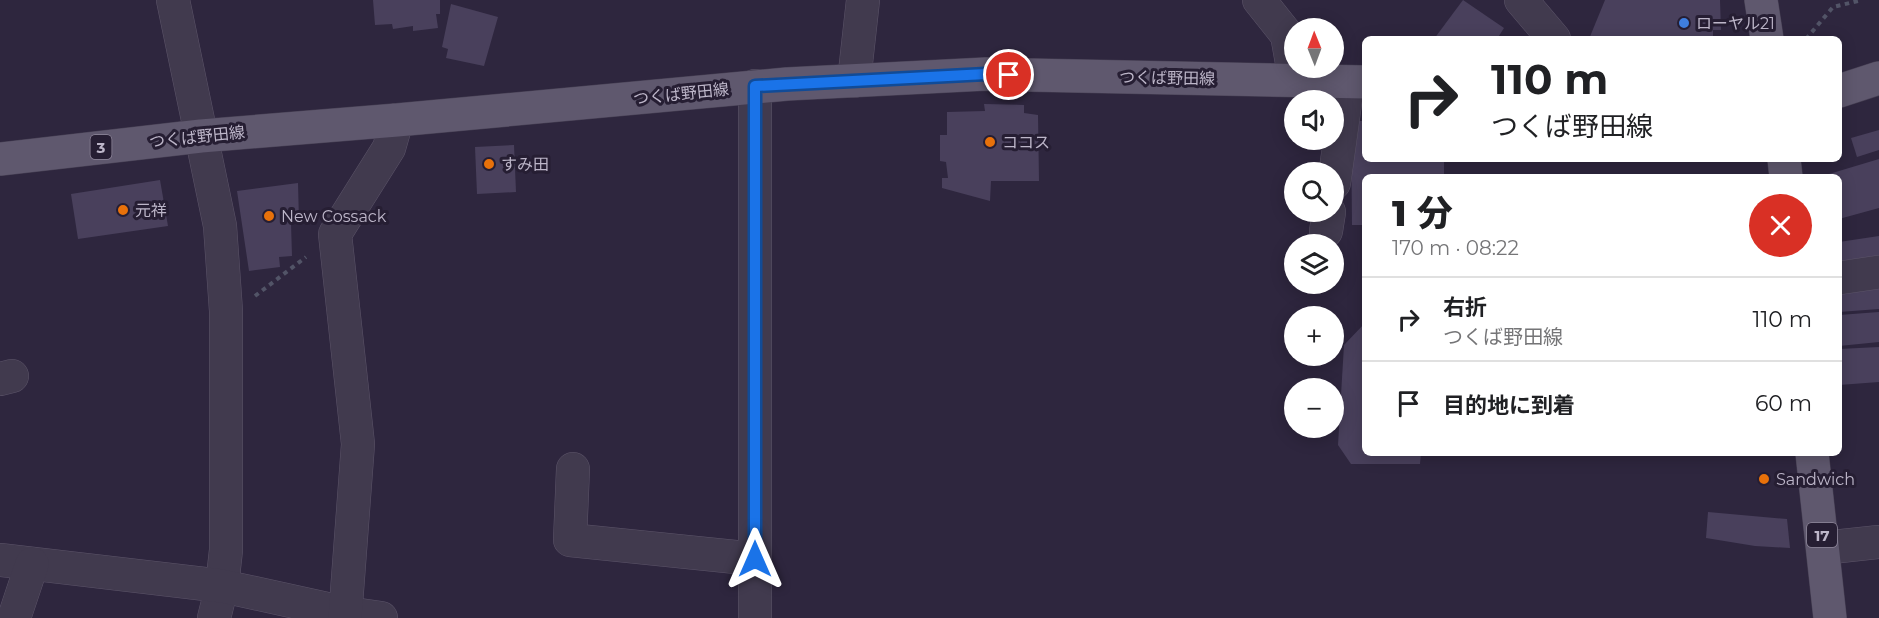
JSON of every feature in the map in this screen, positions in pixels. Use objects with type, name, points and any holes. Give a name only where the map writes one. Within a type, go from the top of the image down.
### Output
[{"type":"main road","points":[[1761,0],[1767,36]]},
{"type":"main road","name":"つくば野田線","points":[[0,159],[201,136],[755,86],[986,74],[1357,82]]},
{"type":"main road","points":[[1842,90],[1879,78]]},
{"type":"main road","name":"17","points":[[1812,456],[1830,618]]},
{"type":"street","points":[[173,0],[220,226],[226,311],[226,550],[222,586],[214,618]]},
{"type":"street","points":[[854,81],[863,0]]},
{"type":"street","points":[[1259,0],[1287,35],[1294,80]]},
{"type":"street","points":[[1521,0],[1551,36]]},
{"type":"street","points":[[1339,162],[1357,82]]},
{"type":"street","points":[[755,86],[755,618]]},
{"type":"street","points":[[345,616],[358,444],[336,234],[389,148],[397,120]]},
{"type":"street","points":[[1842,278],[1879,272]]},
{"type":"street","points":[[573,469],[570,540],[755,559]]},
{"type":"street","points":[[1823,548],[1879,542]]},
{"type":"street","points":[[0,560],[222,586],[345,616],[381,618]]},
{"type":"street","points":[[14,618],[32,564]]},
{"type":"path","points":[[1809,36],[1833,7],[1862,0]]},
{"type":"path","points":[[226,311],[242,306],[336,234]]},
{"type":"building","points":[[373,0],[440,0],[440,14],[436,14],[438,28],[413,31],[413,26],[393,29],[392,24],[375,25]]},
{"type":"building","points":[[1463,0],[1504,28],[1499,36],[1436,36]]},
{"type":"building","points":[[1605,0],[1720,0],[1721,30],[1713,30],[1713,36],[1590,36]]},
{"type":"building","points":[[451,4],[498,17],[484,66],[446,58],[448,49],[442,47]]},
{"type":"building","points":[[984,104],[1024,105],[1024,113],[1038,115],[1039,181],[991,181],[990,201],[942,188],[942,178],[948,178],[946,162],[940,161],[940,135],[947,135],[947,112],[985,111]]},
{"type":"building","points":[[1351,121],[1362,121],[1362,162],[1444,162],[1444,174],[1362,174],[1362,225],[1352,225]]},
{"type":"building","points":[[1879,130],[1879,150],[1857,157],[1851,138]]},
{"type":"building","points":[[514,145],[516,192],[477,194],[475,147]]},
{"type":"building","points":[[1879,159],[1879,208],[1842,218],[1842,174],[1829,174]]},
{"type":"building","points":[[160,180],[168,226],[78,239],[71,194]]},
{"type":"building","points":[[298,183],[299,221],[291,223],[292,256],[279,257],[280,267],[249,271],[237,191]]},
{"type":"building","points":[[1879,236],[1879,262],[1842,267],[1842,242]]},
{"type":"building","points":[[1879,282],[1879,309],[1842,312],[1842,288]]},
{"type":"building","points":[[1879,312],[1879,342],[1842,346],[1842,315]]},
{"type":"building","points":[[1362,326],[1362,456],[1421,456],[1420,464],[1351,464],[1338,445],[1338,438],[1344,438],[1344,378],[1342,378],[1344,345]]},
{"type":"building","points":[[1879,347],[1879,382],[1842,385],[1842,349]]},
{"type":"building","points":[[1708,512],[1787,519],[1790,548],[1755,546],[1706,538]]},
{"type":"place","name":"ローヤル21","points":[[1684,23]]},
{"type":"place","name":"ココス","points":[[990,142]]},
{"type":"place","name":"すみ田","points":[[489,164]]},
{"type":"place","name":"元祥","points":[[123,210]]},
{"type":"place","name":"New Cossack","points":[[269,216]]},
{"type":"place","name":"Sandwich","points":[[1764,479]]},
{"type":"route","points":[[755,559],[755,86],[986,74],[1009,75]]}]
